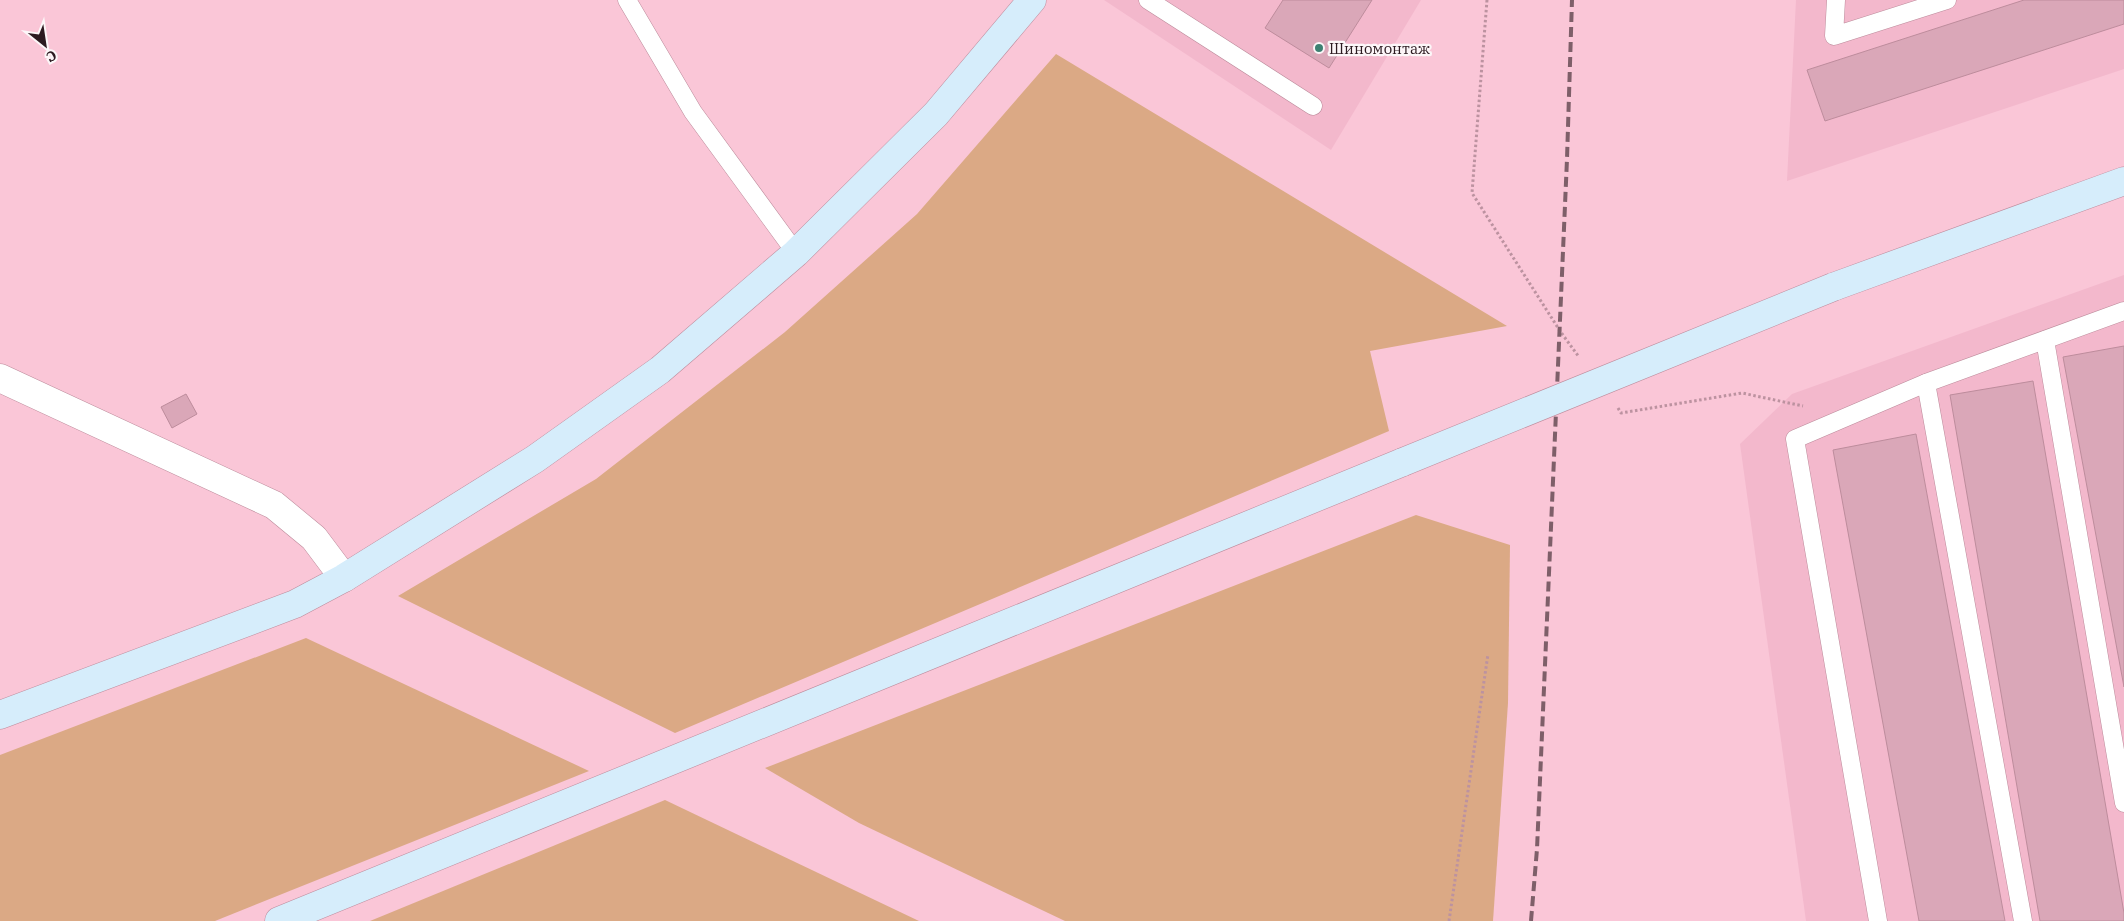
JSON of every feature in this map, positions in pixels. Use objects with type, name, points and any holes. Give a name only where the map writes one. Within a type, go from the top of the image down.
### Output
[{"type":"main road","points":[[0,714],[295,604],[344,578],[535,459],[660,370],[796,253],[936,114],[1032,0]]},
{"type":"main road","points":[[279,921],[1833,287],[2124,181]]},
{"type":"street","points":[[0,378],[274,505],[314,538],[344,578]]},
{"type":"lane","points":[[627,0],[693,112],[796,253]]},
{"type":"lane","points":[[1148,0],[1313,106]]},
{"type":"lane","points":[[1836,0],[1834,36],[1947,0]]},
{"type":"lane","points":[[1878,921],[1795,439],[1926,383],[2124,311]]},
{"type":"lane","points":[[2045,340],[2124,804]]},
{"type":"lane","points":[[1926,383],[2023,921]]},
{"type":"path","points":[[1487,0],[1472,193],[1560,331],[1582,361]]},
{"type":"path","points":[[1616,405],[1621,412],[1742,393],[1849,416]]},
{"type":"path","points":[[1449,921],[1488,654]]},
{"type":"shaded area","points":[[1104,0],[1421,0],[1331,150]]},
{"type":"shaded area","points":[[1796,0],[2124,0],[2124,69],[1787,181]]},
{"type":"shaded area","points":[[1056,54],[1507,326],[1370,351],[1389,431],[675,733],[398,596],[596,479],[785,332],[917,214]]},
{"type":"shaded area","points":[[2124,275],[2124,921],[1806,921],[1740,444],[1792,394]]},
{"type":"shaded area","points":[[1416,515],[1510,545],[1508,703],[1493,921],[1065,921],[859,823],[765,768]]},
{"type":"shaded area","points":[[306,638],[589,771],[215,921],[0,921],[0,755]]},
{"type":"shaded area","points":[[665,800],[919,921],[370,921]]},
{"type":"building","name":"Шиномонтаж","points":[[1283,0],[1372,0],[1329,68],[1265,28]]},
{"type":"building","points":[[2024,0],[2124,0],[2124,24],[1825,121],[1807,70]]},
{"type":"building","points":[[2124,346],[2124,687],[2063,357]]},
{"type":"building","points":[[2033,381],[2124,921],[2040,921],[1950,395]]},
{"type":"building","points":[[186,394],[197,414],[172,428],[161,407]]},
{"type":"building","points":[[1916,434],[2005,921],[1919,921],[1833,450]]},
{"type":"railway","points":[[1531,921],[1537,849],[1567,159],[1572,0]]},
{"type":"place","name":"Шиномонтаж","points":[[1319,48]]}]
